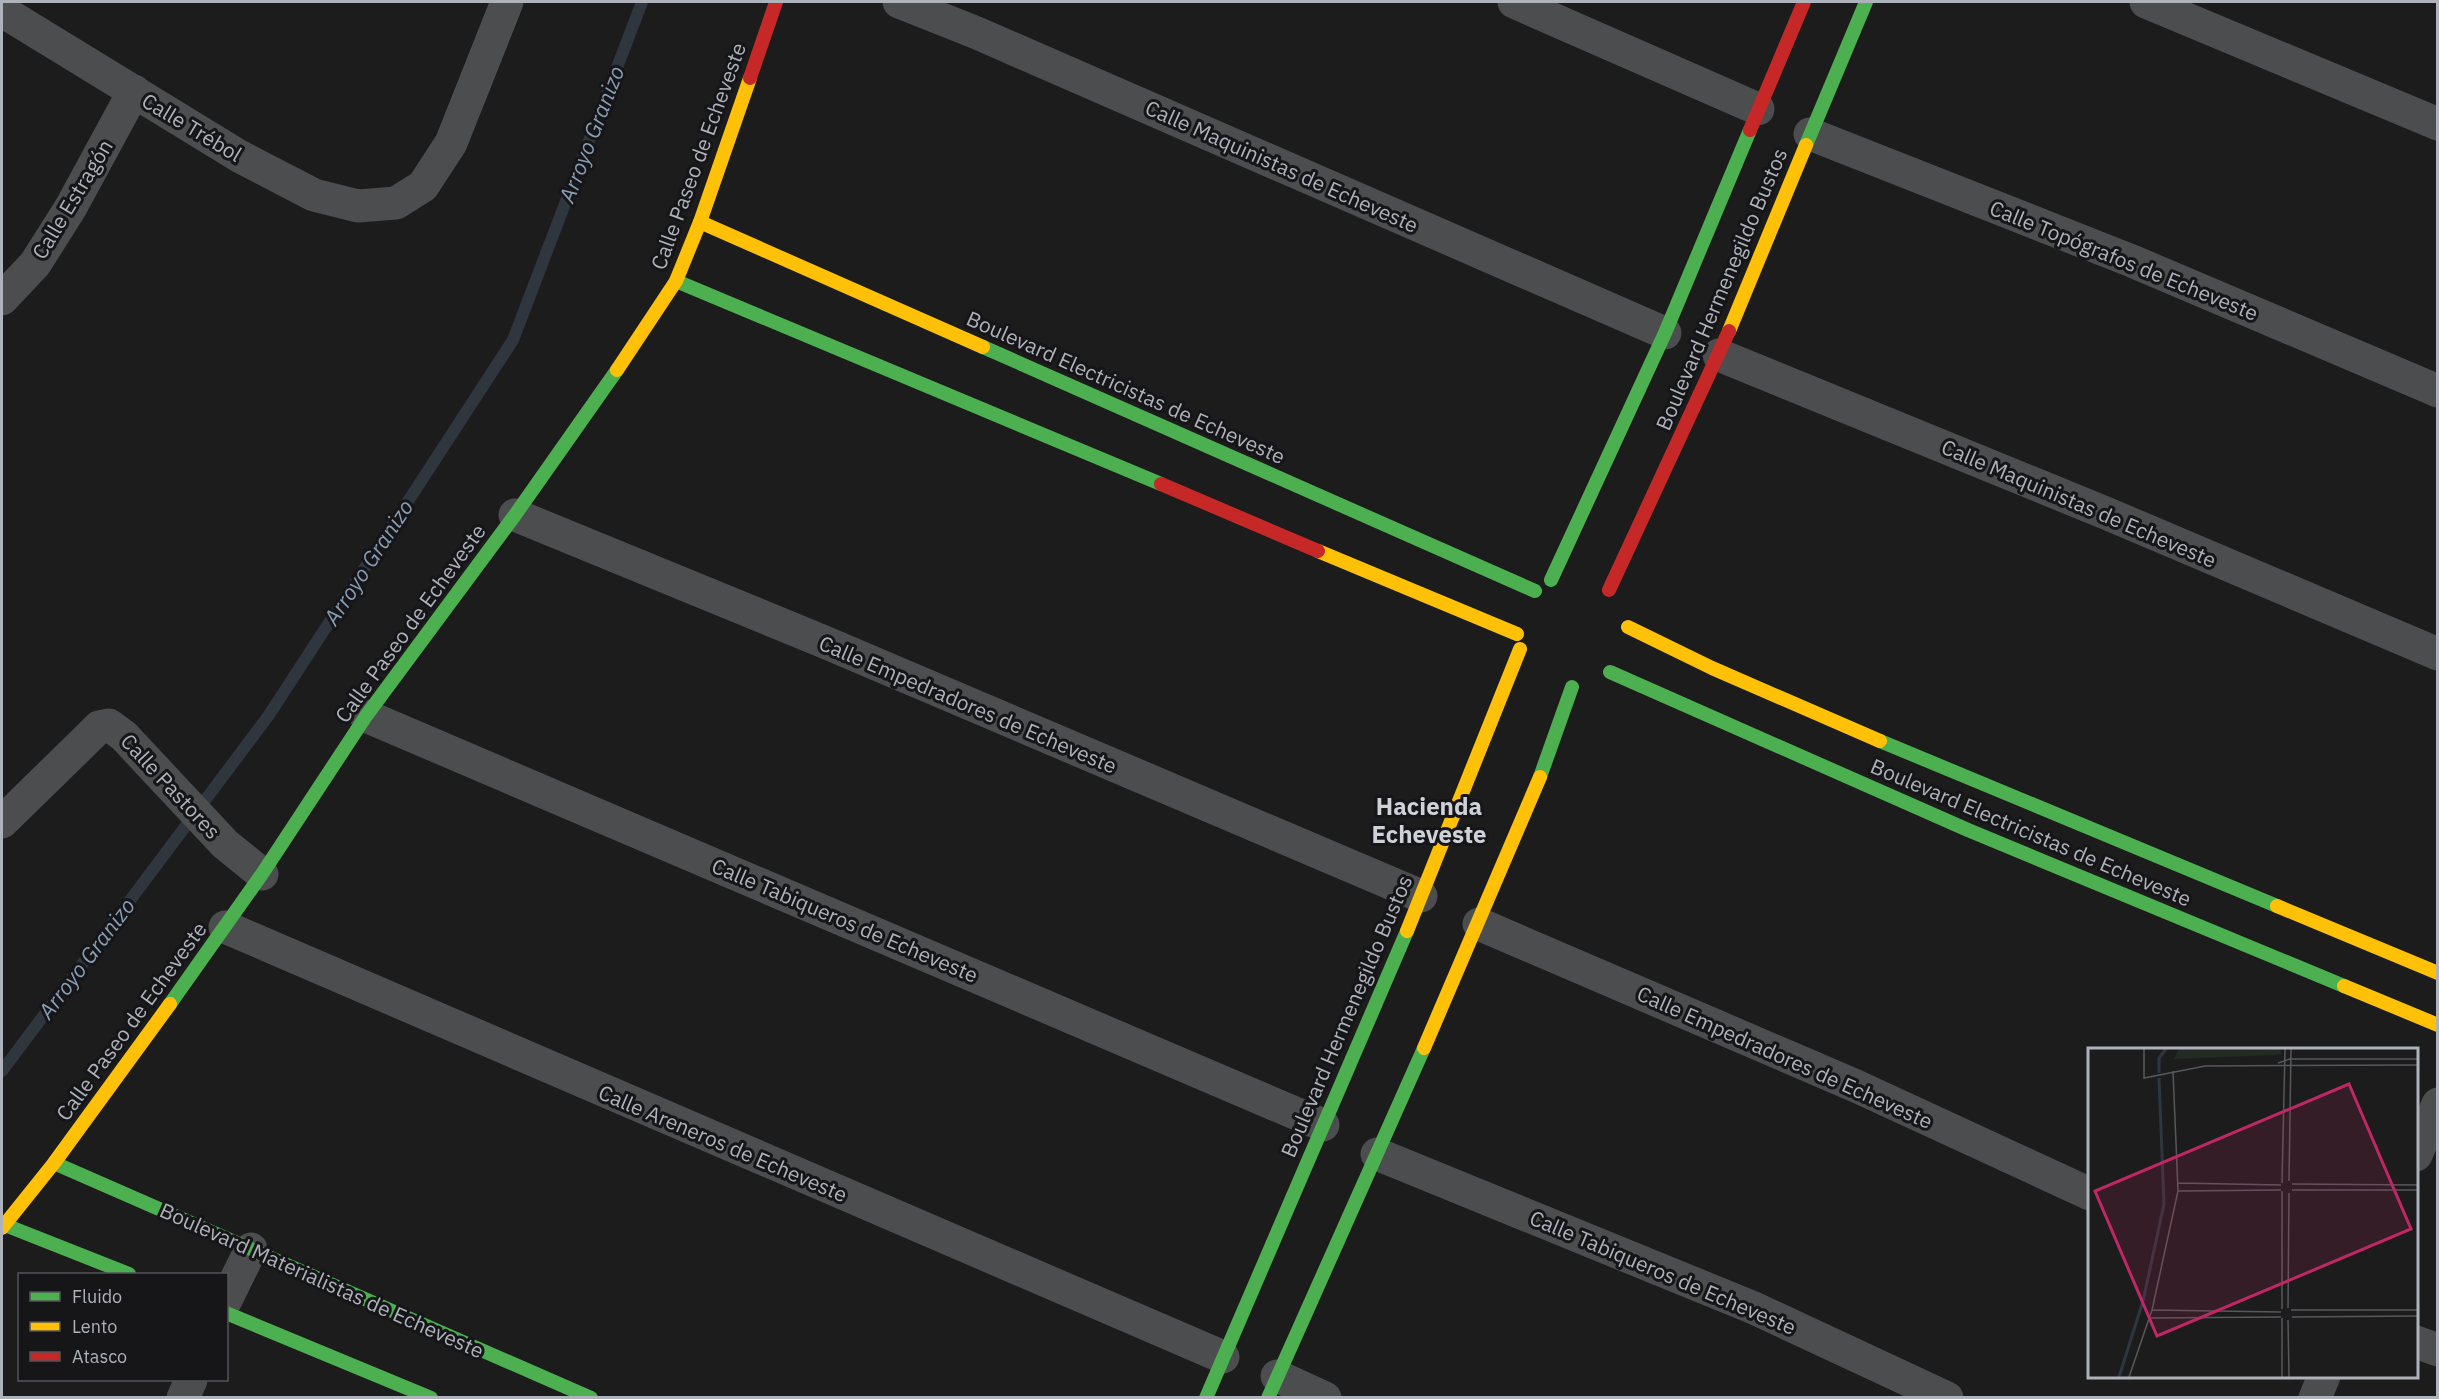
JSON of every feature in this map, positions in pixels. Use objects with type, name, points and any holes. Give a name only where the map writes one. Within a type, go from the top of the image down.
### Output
[{"type":"street","name":"Calle Trébol","points":[[2,10],[239,156],[314,195],[358,206],[396,203],[423,186],[451,143],[507,2]]},
{"type":"street","name":"Calle Paseo de Echeveste","points":[[2,1226],[54,1163],[225,927],[366,716],[603,392],[676,281],[700,222],[776,2]]},
{"type":"street","name":"Calle Maquinistas de Echeveste","points":[[900,2],[1665,333]]},
{"type":"street","points":[[1514,2],[1758,109]]},
{"type":"street","name":"Boulevard Hermenegildo Bustos","points":[[1551,580],[1665,333],[1804,2]]},
{"type":"street","name":"Boulevard Hermenegildo Bustos","points":[[1618,601],[1866,2]]},
{"type":"street","points":[[2146,2],[2438,124]]},
{"type":"street","name":"Calle Estragón","points":[[2,299],[35,264],[71,207],[134,91]]},
{"type":"street","name":"Calle Topógrafos de Echeveste","points":[[1810,134],[2132,261],[2438,390]]},
{"type":"street","name":"Boulevard Electricistas de Echeveste","points":[[700,222],[1535,591]]},
{"type":"street","points":[[676,281],[1517,634]]},
{"type":"street","name":"Calle Maquinistas de Echeveste","points":[[1719,356],[2108,514],[2438,654]]},
{"type":"street","name":"Calle Empedradores de Echeveste","points":[[515,515],[822,641],[1421,896]]},
{"type":"street","points":[[1524,603],[1535,591],[1551,580],[1566,576]]},
{"type":"street","points":[[1596,581],[1618,601]]},
{"type":"street","name":"Boulevard Electricistas de Echeveste","points":[[1618,601],[1628,633],[1978,783],[2438,973]]},
{"type":"street","points":[[1519,618],[1517,634],[1520,649],[1528,664]]},
{"type":"street","name":"Boulevard Hermenegildo Bustos","points":[[1206,1398],[1421,896],[1491,727],[1520,649]]},
{"type":"street","name":"Boulevard Electricistas de Echeveste","points":[[1611,671],[1968,830],[2438,1025]]},
{"type":"street","points":[[1325,1398],[1272,1387],[1479,924],[1578,687],[1555,684]]},
{"type":"street","name":"Calle Tabiqueros de Echeveste","points":[[366,716],[1323,1125]]},
{"type":"street","name":"Calle Pastores","points":[[2,822],[90,736],[105,725],[116,728],[225,844],[262,874]]},
{"type":"street","name":"Calle Empedradores de Echeveste","points":[[1479,924],[1856,1086],[2088,1193]]},
{"type":"street","name":"Calle Areneros de Echeveste","points":[[225,927],[1223,1357]]},
{"type":"street","points":[[2418,1150],[2438,1104]]},
{"type":"street","name":"Calle Tabiqueros de Echeveste","points":[[1377,1154],[1754,1308],[1947,1398]]},
{"type":"street","name":"Boulevard Materialistas de Echeveste","points":[[54,1163],[591,1398]]},
{"type":"street","points":[[2,1226],[124,1273]]},
{"type":"street","points":[[228,1296],[251,1249]]},
{"type":"street","points":[[228,1314],[431,1398]]},
{"type":"street","points":[[2418,1343],[2438,1350]]},
{"type":"street","points":[[2315,1398],[2324,1378]]},
{"type":"street","points":[[183,1398],[191,1381]]},
{"type":"waterway","name":"Arroyo Granizo","points":[[2,1071],[269,715],[513,340],[642,2]]},
{"type":"traffic: fast","points":[[1806,145],[1866,2]]},
{"type":"traffic: fast","points":[[1551,580],[1665,333],[1750,130]]},
{"type":"traffic: fast","points":[[676,281],[1161,484]]},
{"type":"traffic: fast","points":[[983,347],[1535,591]]},
{"type":"traffic: fast","points":[[170,1004],[262,874],[366,716],[515,515],[617,370]]},
{"type":"traffic: fast","points":[[1610,672],[1968,830],[2344,986]]},
{"type":"traffic: fast","points":[[1540,777],[1572,687]]},
{"type":"traffic: fast","points":[[1880,741],[2277,906]]},
{"type":"traffic: fast","points":[[1206,1398],[1407,931]]},
{"type":"traffic: fast","points":[[1268,1398],[1424,1048]]},
{"type":"traffic: fast","points":[[54,1163],[591,1398]]},
{"type":"traffic: fast","points":[[5,1225],[126,1273]]},
{"type":"traffic: fast","points":[[228,1314],[431,1398]]},
{"type":"traffic: slow","points":[[617,370],[676,281],[700,222],[750,78]]},
{"type":"traffic: slow","points":[[1729,331],[1806,145]]},
{"type":"traffic: slow","points":[[700,222],[983,347]]},
{"type":"traffic: slow","points":[[1318,551],[1517,634]]},
{"type":"traffic: slow","points":[[1628,627],[1712,668],[1880,741]]},
{"type":"traffic: slow","points":[[1407,931],[1520,649]]},
{"type":"traffic: slow","points":[[1424,1048],[1540,777]]},
{"type":"traffic: slow","points":[[2277,906],[2438,973]]},
{"type":"traffic: slow","points":[[2344,986],[2438,1025]]},
{"type":"traffic: slow","points":[[2,1228],[54,1163],[170,1004]]},
{"type":"traffic: jam","points":[[750,78],[776,2]]},
{"type":"traffic: jam","points":[[1750,130],[1804,2]]},
{"type":"traffic: jam","points":[[1609,590],[1729,331]]},
{"type":"traffic: jam","points":[[1161,484],[1318,551]]},
{"type":"district","name":"Hacienda Echeveste","points":[[1429,820]]}]
